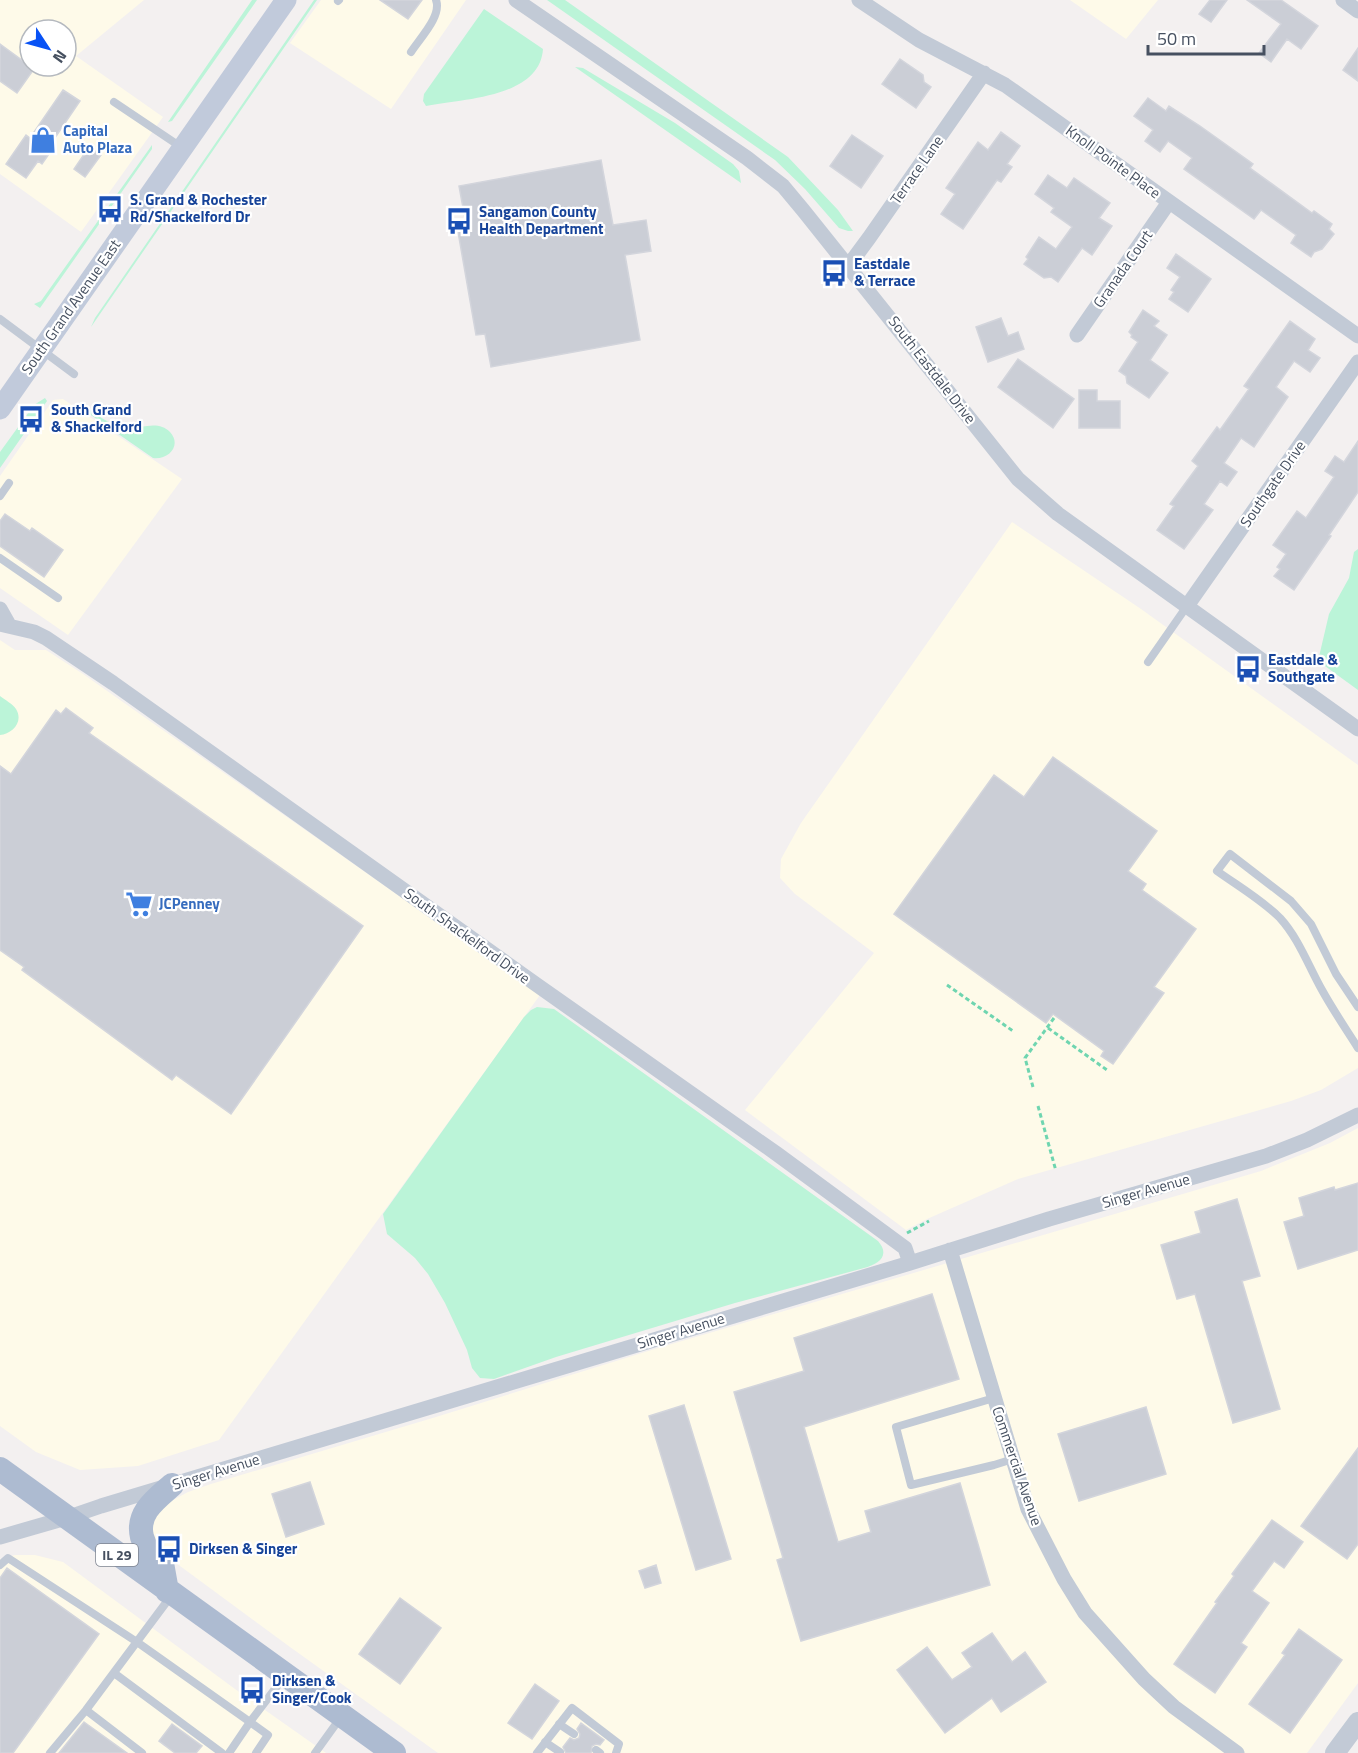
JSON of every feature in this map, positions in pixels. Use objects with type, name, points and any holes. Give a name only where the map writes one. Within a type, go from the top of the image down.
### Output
[{"type":"main road","name":"South Grand Avenue East","points":[[0,409],[286,0]]},
{"type":"main road","name":"IL 29","points":[[0,1469],[394,1753]]},
{"type":"main road","points":[[170,1593],[162,1563],[148,1553],[140,1529],[142,1517],[148,1508],[172,1485]]},
{"type":"street","name":"South Eastdale Drive","points":[[516,0],[768,173],[783,186],[849,265],[1018,479],[1033,494],[1358,729]]},
{"type":"street","name":"Knoll Pointe Place","points":[[860,0],[919,40],[1005,85],[1358,336]]},
{"type":"street","name":"Terrace Lane","points":[[849,265],[984,73]]},
{"type":"street","name":"Granada Court","points":[[1077,335],[1169,202]]},
{"type":"street","name":"Southgate Drive","points":[[1187,606],[1358,362]]},
{"type":"street","name":"South Shackelford Drive","points":[[0,609],[5,624],[46,638],[113,683],[786,1161],[905,1248],[910,1263]]},
{"type":"street","name":"Singer Avenue","points":[[0,1537],[1266,1156],[1307,1140],[1358,1115]]},
{"type":"street","name":"Commercial Avenue","points":[[950,1250],[1028,1509],[1064,1579],[1085,1613],[1151,1686],[1174,1707],[1237,1753]]},
{"type":"street","points":[[1335,1753],[1358,1722]]},
{"type":"lane","points":[[411,52],[435,16],[438,7],[436,0]]},
{"type":"lane","points":[[114,102],[183,148]]},
{"type":"lane","points":[[0,319],[74,374]]},
{"type":"lane","points":[[0,496],[9,483]]},
{"type":"lane","points":[[0,558],[58,598]]},
{"type":"lane","points":[[1148,662],[1187,606]]},
{"type":"lane","points":[[1358,1007],[1336,974],[1311,924],[1291,901],[1230,854],[1217,871],[1265,905],[1291,932],[1322,991],[1358,1048]]},
{"type":"lane","points":[[994,1398],[896,1427],[911,1485],[1013,1459]]},
{"type":"lane","points":[[0,1565],[8,1558],[138,1642],[268,1735],[256,1753]]},
{"type":"lane","points":[[50,1753],[138,1642],[170,1593]]},
{"type":"lane","points":[[114,1673],[222,1753]]},
{"type":"lane","points":[[229,1753],[285,1675]]},
{"type":"lane","points":[[537,1753],[572,1708],[619,1744],[616,1753]]},
{"type":"lane","points":[[86,1710],[142,1753]]},
{"type":"lane","points":[[315,1753],[342,1716]]},
{"type":"lane","points":[[559,1724],[573,1734]]},
{"type":"lane","points":[[545,1742],[560,1752]]},
{"type":"path","points":[[947,985],[1013,1031]]},
{"type":"path","points":[[1033,1087],[1025,1058],[1054,1018]]},
{"type":"path","points":[[1047,1028],[1107,1070]]},
{"type":"path","points":[[1027,1042],[1034,1046]]},
{"type":"path","points":[[1038,1106],[1056,1172]]},
{"type":"path","points":[[906,1233],[929,1221]]},
{"type":"shaded area","points":[[0,0],[144,0],[78,54],[78,18],[18,18],[18,78],[78,78],[78,57],[163,117],[81,232],[0,174]]},
{"type":"shaded area","points":[[321,0],[466,0],[391,109],[290,43]]},
{"type":"shaded area","points":[[1070,0],[1158,0],[1126,39]]},
{"type":"shaded area","points":[[63,399],[182,479],[68,635],[0,588],[0,476],[53,400]]},
{"type":"shaded area","points":[[1012,522],[1141,609],[1358,765],[1358,1068],[1321,1090],[1291,1101],[1018,1179],[906,1230],[745,1110],[874,953],[795,894],[780,878],[781,859],[801,823]]},
{"type":"shaded area","points":[[0,640],[15,650],[46,650],[83,674],[540,995],[219,1440],[138,1466],[80,1470],[36,1452],[0,1426]]},
{"type":"shaded area","points":[[1358,1128],[1358,1683],[1307,1753],[438,1753],[157,1549],[149,1524],[164,1505],[188,1492],[658,1348],[1261,1171],[1330,1143]]},
{"type":"shaded area","points":[[15,1555],[35,1555],[63,1562],[326,1753],[0,1753],[0,1559]]},
{"type":"green space","points":[[252,0],[257,0],[172,121],[168,122]]},
{"type":"green space","points":[[314,0],[317,0],[91,327],[95,318]]},
{"type":"green space","points":[[547,0],[565,0],[788,157],[838,210],[853,231],[839,228],[805,189],[775,160]]},
{"type":"green space","points":[[484,9],[543,49],[539,65],[529,78],[514,87],[478,98],[426,106],[423,101],[424,94]]},
{"type":"green space","points":[[575,67],[583,68],[675,123],[733,164],[739,171],[741,183]]},
{"type":"green space","points":[[152,145],[152,149],[40,308],[34,304],[41,301]]},
{"type":"green space","points":[[45,398],[47,401],[0,468],[0,452],[34,405]]},
{"type":"green space","points":[[90,410],[108,422],[119,426],[129,428],[156,425],[166,428],[175,442],[172,451],[164,457],[153,458],[88,413],[87,411]]},
{"type":"green space","points":[[1358,549],[1358,690],[1318,661],[1329,614],[1349,578],[1354,552]]},
{"type":"green space","points":[[0,696],[15,707],[19,718],[12,730],[0,735]]},
{"type":"green space","points":[[537,1007],[554,1009],[878,1241],[883,1251],[881,1259],[864,1268],[735,1303],[556,1357],[494,1379],[480,1378],[472,1368],[467,1350],[445,1303],[428,1274],[415,1258],[387,1234],[383,1214],[524,1017]]},
{"type":"building","points":[[380,0],[422,0],[408,19]]},
{"type":"building","points":[[1210,0],[1227,0],[1211,22],[1199,14]]},
{"type":"building","points":[[1247,0],[1281,0],[1318,26],[1301,49],[1287,39],[1271,62],[1259,53],[1281,24]]},
{"type":"building","points":[[0,44],[18,57],[18,78],[28,78],[17,93],[0,81]]},
{"type":"building","points":[[1358,48],[1358,81],[1343,70]]},
{"type":"building","points":[[900,59],[923,75],[924,82],[931,87],[916,108],[882,84]]},
{"type":"building","points":[[63,90],[80,101],[48,148],[51,151],[42,164],[38,161],[26,178],[6,164],[26,135],[30,138]]},
{"type":"building","points":[[1148,98],[1166,111],[1169,106],[1253,164],[1250,168],[1312,213],[1314,211],[1332,224],[1329,229],[1334,234],[1322,249],[1314,252],[1311,257],[1291,243],[1296,235],[1261,210],[1254,219],[1184,169],[1192,158],[1168,141],[1160,152],[1145,141],[1153,130],[1134,116]]},
{"type":"building","points":[[1001,132],[1020,146],[1007,164],[1012,167],[1001,182],[997,180],[963,229],[941,214],[955,194],[946,188],[978,142],[988,150]]},
{"type":"building","points":[[852,135],[883,156],[861,188],[830,166]]},
{"type":"building","points":[[89,147],[101,155],[85,177],[74,169]]},
{"type":"building","points":[[601,160],[613,225],[646,220],[651,251],[625,255],[640,340],[491,367],[485,334],[476,335],[457,226],[466,224],[459,186]]},
{"type":"building","points":[[1048,175],[1067,188],[1074,178],[1110,203],[1099,218],[1112,226],[1092,255],[1082,248],[1058,282],[1051,277],[1044,278],[1024,264],[1039,237],[1056,249],[1072,227],[1051,212],[1054,208],[1035,194]]},
{"type":"building","points":[[1176,254],[1211,279],[1188,312],[1169,299],[1174,292],[1171,290],[1180,277],[1167,268]]},
{"type":"building","points":[[1143,310],[1159,321],[1154,326],[1167,335],[1150,360],[1168,373],[1149,398],[1127,383],[1126,376],[1119,371],[1138,342],[1131,337],[1129,332]]},
{"type":"building","points":[[1001,318],[1008,336],[1018,332],[1024,349],[988,362],[976,327]]},
{"type":"building","points":[[1290,321],[1315,339],[1308,350],[1320,358],[1310,372],[1294,361],[1276,387],[1288,397],[1254,447],[1241,438],[1224,463],[1237,472],[1227,486],[1220,481],[1204,504],[1213,510],[1184,549],[1157,530],[1174,506],[1170,504],[1198,466],[1192,461],[1217,427],[1220,430],[1249,389],[1244,386]]},
{"type":"building","points":[[1018,359],[1074,399],[1053,428],[998,387]]},
{"type":"building","points":[[1079,390],[1097,390],[1097,401],[1120,401],[1120,428],[1079,428]]},
{"type":"building","points":[[1358,441],[1358,492],[1294,590],[1274,576],[1280,569],[1277,567],[1286,554],[1273,545],[1297,511],[1306,518],[1334,477],[1325,471],[1335,456],[1344,462]]},
{"type":"building","points":[[5,514],[30,531],[32,528],[63,550],[44,577],[0,546],[0,521]]},
{"type":"building","points":[[66,708],[93,728],[89,733],[363,926],[231,1114],[176,1075],[172,1080],[22,970],[24,967],[0,950],[0,766],[11,774],[56,710],[61,714]]},
{"type":"building","points":[[1053,757],[1157,831],[1128,871],[1146,884],[1142,890],[1196,929],[1154,987],[1164,993],[1113,1064],[1101,1056],[1104,1051],[1053,1014],[1046,1023],[894,914],[994,775],[1024,797]]},
{"type":"building","points":[[1358,1183],[1358,1250],[1298,1269],[1284,1222],[1304,1216],[1299,1198],[1334,1187],[1335,1190]]},
{"type":"building","points":[[1237,1199],[1260,1276],[1242,1281],[1280,1409],[1233,1423],[1195,1294],[1177,1299],[1161,1245],[1201,1233],[1195,1212]]},
{"type":"building","points":[[932,1294],[959,1379],[804,1427],[838,1542],[871,1532],[865,1511],[960,1483],[990,1585],[801,1641],[777,1560],[783,1558],[734,1392],[804,1371],[794,1338]]},
{"type":"building","points":[[684,1405],[731,1559],[696,1570],[649,1416]]},
{"type":"building","points":[[1146,1407],[1166,1474],[1079,1501],[1058,1434]]},
{"type":"building","points":[[1358,1448],[1358,1544],[1347,1559],[1301,1526]]},
{"type":"building","points":[[310,1482],[324,1524],[286,1537],[272,1494]]},
{"type":"building","points":[[1272,1520],[1303,1542],[1284,1568],[1274,1561],[1252,1591],[1269,1603],[1241,1643],[1247,1647],[1215,1693],[1174,1664],[1217,1603],[1215,1602],[1234,1576],[1232,1574]]},
{"type":"building","points":[[656,1565],[661,1583],[645,1588],[639,1571]]},
{"type":"building","points":[[7,1568],[99,1634],[13,1753],[0,1753],[0,1578]]},
{"type":"building","points":[[400,1598],[441,1628],[400,1684],[359,1654]]},
{"type":"building","points":[[1299,1629],[1342,1660],[1290,1733],[1249,1704],[1285,1655],[1282,1653]]},
{"type":"building","points":[[992,1633],[1012,1662],[1025,1652],[1046,1682],[1001,1712],[992,1698],[945,1733],[897,1670],[927,1647],[952,1680],[972,1667],[962,1653]]},
{"type":"building","points":[[535,1684],[559,1701],[532,1739],[508,1723]]},
{"type":"building","points":[[84,1722],[127,1753],[59,1753]]},
{"type":"building","points":[[581,1723],[604,1740],[600,1745],[592,1746],[591,1753],[566,1753],[563,1747],[570,1738],[574,1740],[579,1738],[580,1734],[577,1729]]},
{"type":"building","points":[[172,1724],[202,1746],[196,1753],[175,1753],[159,1741]]},
{"type":"place","name":"Capital Auto Plaza","points":[[43,140]]},
{"type":"place","name":"S. Grand & Rochester Rd/Shackelford Dr","points":[[110,209]]},
{"type":"place","name":"Sangamon County Health Department","points":[[459,221]]},
{"type":"place","name":"Eastdale & Terrace","points":[[834,273]]},
{"type":"place","name":"South Grand & Shackelford","points":[[31,419]]},
{"type":"place","name":"Eastdale & Southgate","points":[[1248,669]]},
{"type":"place","name":"JCPenney","points":[[139,904]]},
{"type":"place","name":"Dirksen & Singer","points":[[169,1549]]},
{"type":"place","name":"Dirksen & Singer/Cook","points":[[252,1690]]}]
